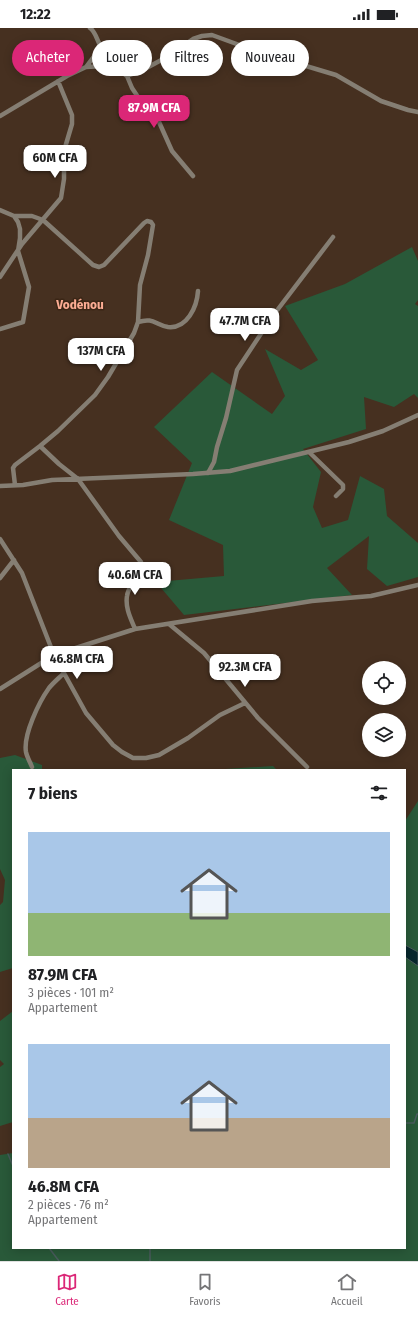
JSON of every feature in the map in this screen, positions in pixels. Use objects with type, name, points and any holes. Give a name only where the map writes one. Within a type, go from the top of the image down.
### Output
[{"type":"street","points":[[93,29],[98,40]]},
{"type":"street","points":[[152,65],[193,39],[212,35],[253,50],[336,75],[381,101],[418,112]]},
{"type":"street","points":[[86,67],[92,59]]},
{"type":"street","points":[[0,116],[58,81],[86,67],[92,67]]},
{"type":"street","points":[[127,76],[132,88],[140,100],[155,113],[172,151],[193,176]]},
{"type":"street","points":[[0,277],[18,251],[61,198],[63,190],[64,151],[72,124],[72,115],[58,81]]},
{"type":"street","points":[[0,210],[14,216],[32,216],[43,220],[94,265],[99,267],[104,264],[144,222],[151,222],[153,225],[153,232],[140,285],[138,322],[134,333],[104,384],[95,395],[68,422],[40,446],[14,464],[15,485]]},
{"type":"street","points":[[0,329],[23,322],[29,287],[18,251],[20,229],[14,216]]},
{"type":"street","points":[[208,474],[214,462],[237,370],[272,317],[333,237]]},
{"type":"street","points":[[138,322],[151,320],[169,327],[180,325],[186,320],[196,305],[198,291]]},
{"type":"street","points":[[0,486],[52,480],[208,474],[230,471],[310,453],[349,442],[383,430],[418,415]]},
{"type":"street","points":[[40,446],[78,479],[141,562],[141,571],[132,583],[127,595],[127,605],[135,629]]},
{"type":"street","points":[[310,453],[344,485],[344,490],[336,496]]},
{"type":"street","points":[[0,539],[25,580],[54,655],[86,713],[113,745],[122,752],[133,758],[146,758],[159,755],[188,738],[220,715],[245,703]]},
{"type":"street","points":[[0,578],[14,560]]},
{"type":"street","points":[[0,689],[54,655],[135,629],[312,601],[371,596],[418,585]]},
{"type":"street","points":[[169,624],[204,653],[258,718],[307,767]]},
{"type":"street","points":[[32,767],[26,753],[26,741],[33,716],[49,688],[64,672]]},
{"type":"green space","points":[[412,247],[418,261],[418,300],[415,304],[418,306],[418,398],[414,394],[394,407],[364,397],[366,429],[303,449],[321,472],[313,507],[322,528],[348,520],[360,476],[384,489],[387,516],[418,543],[418,577],[387,586],[367,569],[369,536],[327,568],[352,595],[184,615],[156,582],[224,576],[223,545],[169,520],[192,463],[154,427],[212,372],[272,414],[285,396],[265,349],[301,370],[318,360],[285,306],[345,284]]},
{"type":"green space","points":[[15,755],[42,765],[42,769],[12,769],[12,968],[0,972],[0,905],[3,902],[5,880],[0,869],[0,758]]},
{"type":"green space","points":[[273,766],[276,769],[225,769]]},
{"type":"green space","points":[[418,801],[418,952],[406,946],[406,819]]},
{"type":"green space","points":[[406,958],[418,966],[418,1261],[0,1261],[0,1155],[12,1153],[12,1249],[406,1249]]},
{"type":"green space","points":[[12,1012],[12,1122],[0,1126],[0,1067],[4,1064],[0,1060],[0,1021]]},
{"type":"water","points":[[406,946],[418,952],[418,966],[406,958]]},
{"type":"waterway","points":[[406,1123],[414,1123],[418,1114]]},
{"type":"waterway","points":[[8,1154],[12,1164]]},
{"type":"waterway","points":[[50,1249],[59,1261]]},
{"type":"waterway","points":[[150,1249],[150,1261]]},
{"type":"district","name":"Vodénou","points":[[80,304]]}]
